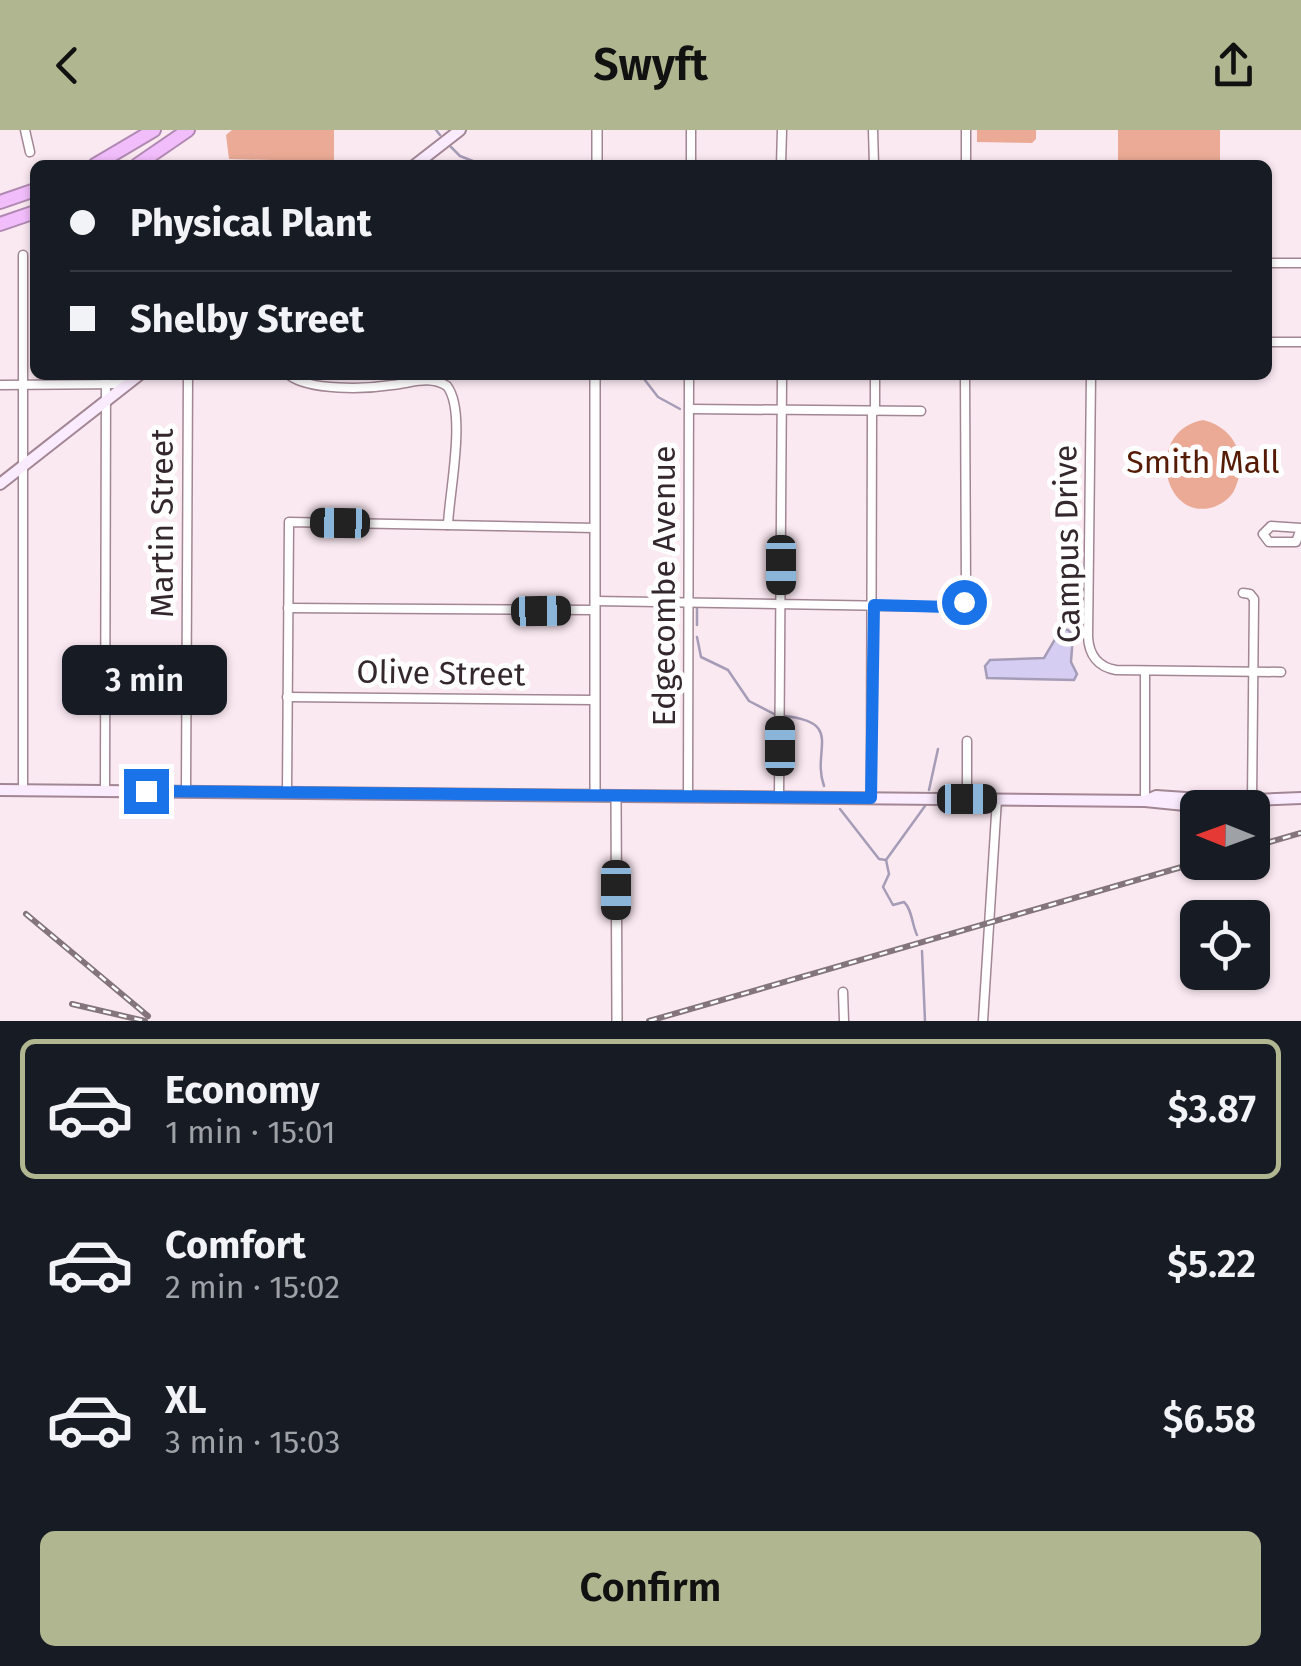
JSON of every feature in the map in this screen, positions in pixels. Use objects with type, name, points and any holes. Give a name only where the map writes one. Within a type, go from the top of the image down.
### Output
[{"type":"highway","points":[[103,160],[154,130]]},
{"type":"highway","points":[[144,160],[188,130]]},
{"type":"highway","points":[[0,202],[30,192]]},
{"type":"highway","points":[[0,224],[30,214]]},
{"type":"main road","points":[[421,160],[460,130]]},
{"type":"main road","points":[[0,484],[133,380]]},
{"type":"main road","points":[[0,790],[997,799],[1144,801],[1180,805]]},
{"type":"main road","points":[[1270,802],[1301,802]]},
{"type":"street","points":[[25,130],[30,152]]},
{"type":"street","points":[[597,130],[597,160]]},
{"type":"street","points":[[691,130],[691,160]]},
{"type":"street","points":[[782,130],[782,160]]},
{"type":"street","points":[[873,130],[874,160]]},
{"type":"street","points":[[966,130],[966,160]]},
{"type":"street","points":[[23,790],[24,255]]},
{"type":"street","points":[[1272,263],[1301,263]]},
{"type":"street","points":[[1272,342],[1301,342]]},
{"type":"street","points":[[0,385],[92,380]]},
{"type":"street","points":[[105,791],[106,380]]},
{"type":"street","points":[[110,380],[128,384]]},
{"type":"street","name":"Martin Street","points":[[186,791],[188,380]]},
{"type":"street","points":[[297,380],[316,386],[433,381],[444,384],[453,394],[455,480],[448,525]]},
{"type":"street","points":[[595,380],[595,796]]},
{"type":"street","name":"Edgecombe Avenue","points":[[688,796],[690,380]]},
{"type":"street","points":[[779,797],[782,380]]},
{"type":"street","points":[[871,798],[875,380]]},
{"type":"street","points":[[288,608],[688,602],[951,607],[962,604],[966,594],[965,380]]},
{"type":"street","name":"Campus Drive","points":[[1090,380],[1089,647],[1094,657],[1108,668],[1281,672]]},
{"type":"street","points":[[690,409],[920,411]]},
{"type":"street","points":[[287,792],[289,522],[595,528]]},
{"type":"street","points":[[1269,527],[1301,528],[1294,542],[1270,542],[1264,538],[1264,530],[1269,527]]},
{"type":"street","points":[[1243,593],[1254,598],[1252,790]]},
{"type":"street","points":[[1144,801],[1145,670]]},
{"type":"street","name":"Olive Street","points":[[286,697],[595,700]]},
{"type":"street","points":[[967,741],[967,799]]},
{"type":"street","points":[[616,796],[616,1021]]},
{"type":"street","points":[[984,1021],[997,799]]},
{"type":"street","points":[[844,992],[844,1021]]},
{"type":"green space","points":[[232,130],[334,130],[334,160],[229,159],[226,135]]},
{"type":"green space","points":[[977,130],[1036,130],[1036,139],[1032,143],[977,142]]},
{"type":"green space","points":[[1118,130],[1220,130],[1220,160],[1118,160]]},
{"type":"green space","name":"Smith Mall","points":[[1203,420],[1230,436],[1240,464],[1236,486],[1225,501],[1214,507],[1196,508],[1182,502],[1172,489],[1167,457],[1173,440],[1184,428]]},
{"type":"shaded area","points":[[1061,629],[1073,635],[1071,662],[1077,674],[1074,680],[987,678],[985,666],[990,660],[1044,658]]},
{"type":"waterway","points":[[436,130],[440,135]]},
{"type":"waterway","points":[[451,147],[470,160]]},
{"type":"waterway","points":[[645,380],[658,397],[680,409]]},
{"type":"waterway","points":[[697,608],[697,625]]},
{"type":"waterway","points":[[697,637],[701,657],[728,670],[749,701],[776,715]]},
{"type":"waterway","points":[[784,716],[803,719],[820,731],[824,786]]},
{"type":"waterway","points":[[929,790],[938,749]]},
{"type":"waterway","points":[[886,860],[925,806]]},
{"type":"waterway","points":[[840,809],[879,859],[886,860],[889,874],[883,887],[893,905],[907,905],[917,935]]},
{"type":"waterway","points":[[922,951],[925,1021]]},
{"type":"railway","points":[[1270,842],[1301,833]]},
{"type":"railway","points":[[649,1021],[1180,867]]},
{"type":"railway","points":[[26,914],[148,1016]]},
{"type":"railway","points":[[72,1004],[145,1021]]},
{"type":"route","points":[[146,791],[871,798],[874,605],[951,607],[964,602]]}]
